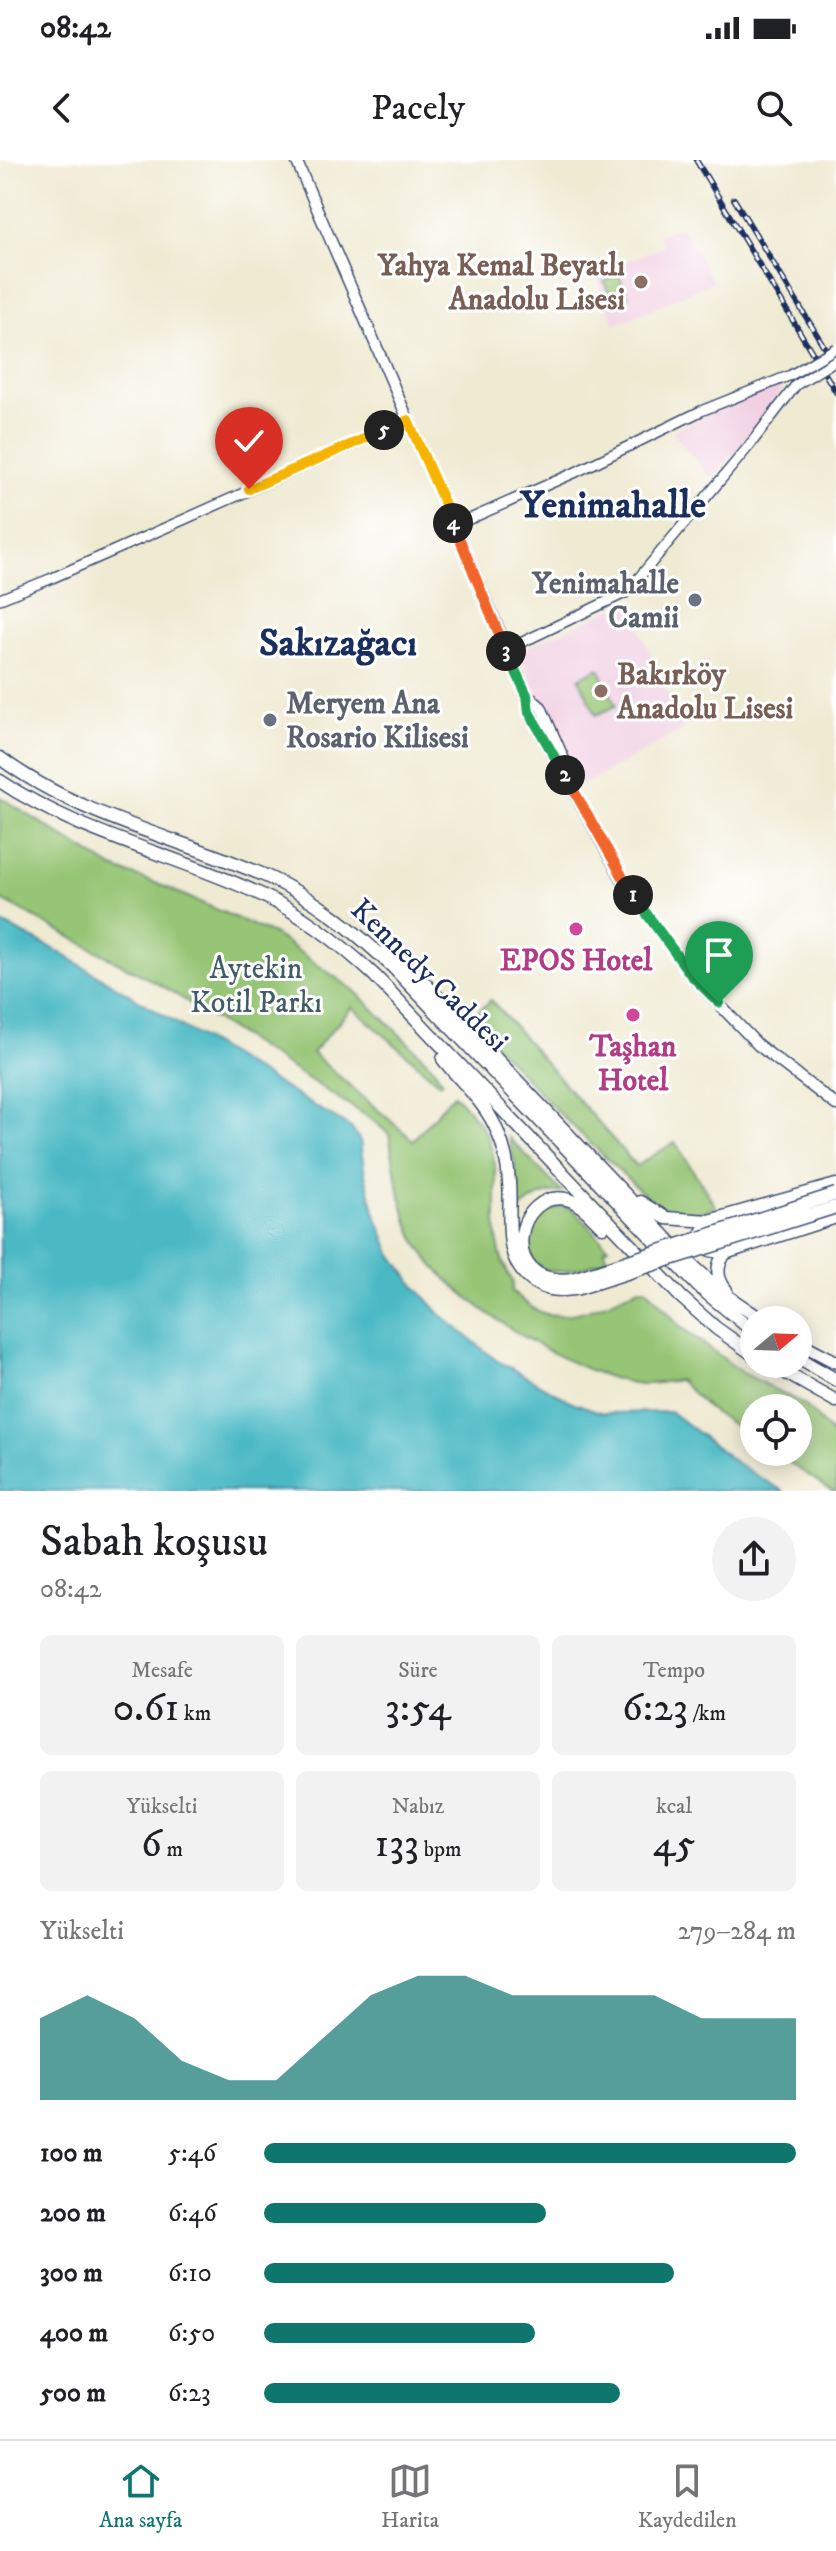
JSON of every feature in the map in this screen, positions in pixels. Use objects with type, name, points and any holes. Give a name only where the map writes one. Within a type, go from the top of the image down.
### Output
[{"type":"highway","name":"Kennedy Caddesi","points":[[0,758],[34,781],[76,803],[279,882],[320,906],[368,943],[698,1286],[740,1320]]},
{"type":"highway","name":"Kennedy Caddesi","points":[[0,781],[65,819],[274,901],[329,936],[353,955],[697,1313],[740,1345]]},
{"type":"highway","points":[[368,943],[410,968],[693,1266],[743,1306]]},
{"type":"highway","points":[[410,1014],[422,1034],[481,1103],[499,1134],[509,1181],[511,1249],[522,1272],[546,1289],[836,1207]]},
{"type":"highway","points":[[611,1177],[645,1207],[666,1218],[709,1221],[836,1185]]},
{"type":"highway","points":[[633,1247],[611,1234],[571,1200],[556,1199],[533,1210],[524,1223],[520,1237],[522,1251],[539,1275],[576,1283],[836,1194]]},
{"type":"highway","points":[[709,1221],[701,1234],[704,1241],[710,1250],[725,1253],[836,1217]]},
{"type":"highway","points":[[725,1253],[719,1263],[718,1277],[733,1299]]},
{"type":"highway","points":[[812,1349],[836,1362]]},
{"type":"highway","points":[[812,1366],[836,1380]]},
{"type":"highway","points":[[795,1378],[836,1401]]},
{"type":"main road","points":[[296,160],[506,650],[527,695],[541,707],[573,779],[572,786],[626,886],[691,975],[758,1045],[836,1105]]},
{"type":"street","points":[[454,526],[574,473],[701,411],[791,375],[836,348]]},
{"type":"street","points":[[506,650],[627,592],[796,385],[836,360]]},
{"type":"street","points":[[0,599],[408,420]]},
{"type":"shaded area","name":"Yahya Kemal Beyatlı Anadolu Lisesi","points":[[681,227],[713,282],[615,325],[595,274],[664,246],[658,235]]},
{"type":"shaded area","points":[[779,385],[781,390],[746,440],[710,478],[673,432],[674,430]]},
{"type":"shaded area","name":"Bakırköy Anadolu Lisesi","points":[[628,602],[683,730],[581,786],[518,651]]},
{"type":"green space","points":[[619,275],[628,297],[613,304],[604,281]]},
{"type":"green space","points":[[599,668],[616,706],[596,715],[579,678]]},
{"type":"green space","name":"Aytekin Kotil Parkı","points":[[0,797],[113,868],[158,884],[275,935],[355,991],[432,1066],[443,1082],[439,1083],[352,1007],[312,1053],[413,1140],[454,1094],[484,1130],[494,1162],[499,1247],[513,1282],[512,1291],[526,1304],[543,1313],[568,1315],[646,1288],[681,1327],[740,1371],[740,1378],[753,1378],[784,1394],[740,1394],[740,1430],[709,1409],[679,1380],[643,1384],[616,1379],[584,1368],[516,1332],[453,1286],[430,1262],[415,1239],[398,1187],[389,1134],[371,1119],[164,987],[0,899]]},
{"type":"green space","points":[[491,1000],[636,1166],[675,1142],[716,1207],[684,1212],[668,1210],[653,1203],[556,1110],[470,1019]]},
{"type":"green space","points":[[509,1138],[562,1192],[535,1198],[513,1216],[516,1169]]},
{"type":"green space","points":[[563,1206],[574,1210],[608,1247],[604,1249],[607,1260],[560,1271],[542,1268],[534,1262],[529,1243],[533,1227],[545,1214]]},
{"type":"green space","name":"Aytekin Kotil Parkı","points":[[812,1412],[836,1438],[836,1491],[794,1466],[812,1466]]},
{"type":"water","points":[[0,922],[52,948],[351,1128],[360,1141],[375,1213],[391,1253],[440,1314],[496,1360],[572,1402],[603,1413],[671,1412],[740,1466],[783,1491],[0,1491]]},
{"type":"railway","points":[[696,160],[836,392]]},
{"type":"railway","points":[[734,199],[836,366]]},
{"type":"place","name":"Yahya Kemal Beyatlı Anadolu Lisesi","points":[[641,282]]},
{"type":"place","name":"Yenimahalle Camii","points":[[695,600]]},
{"type":"place","name":"Bakırköy Anadolu Lisesi","points":[[601,691]]},
{"type":"place","name":"Meryem Ana Rosario Kilisesi","points":[[270,720]]},
{"type":"place","name":"EPOS Hotel","points":[[576,929]]},
{"type":"place","name":"Taşhan Hotel","points":[[633,1015]]},
{"type":"district","name":"Yenimahalle","points":[[613,504]]},
{"type":"district","name":"Sakızağacı","points":[[338,642]]},
{"type":"route","points":[[249,489],[408,420],[527,695],[529,712],[626,886],[691,975],[719,1003]]}]
